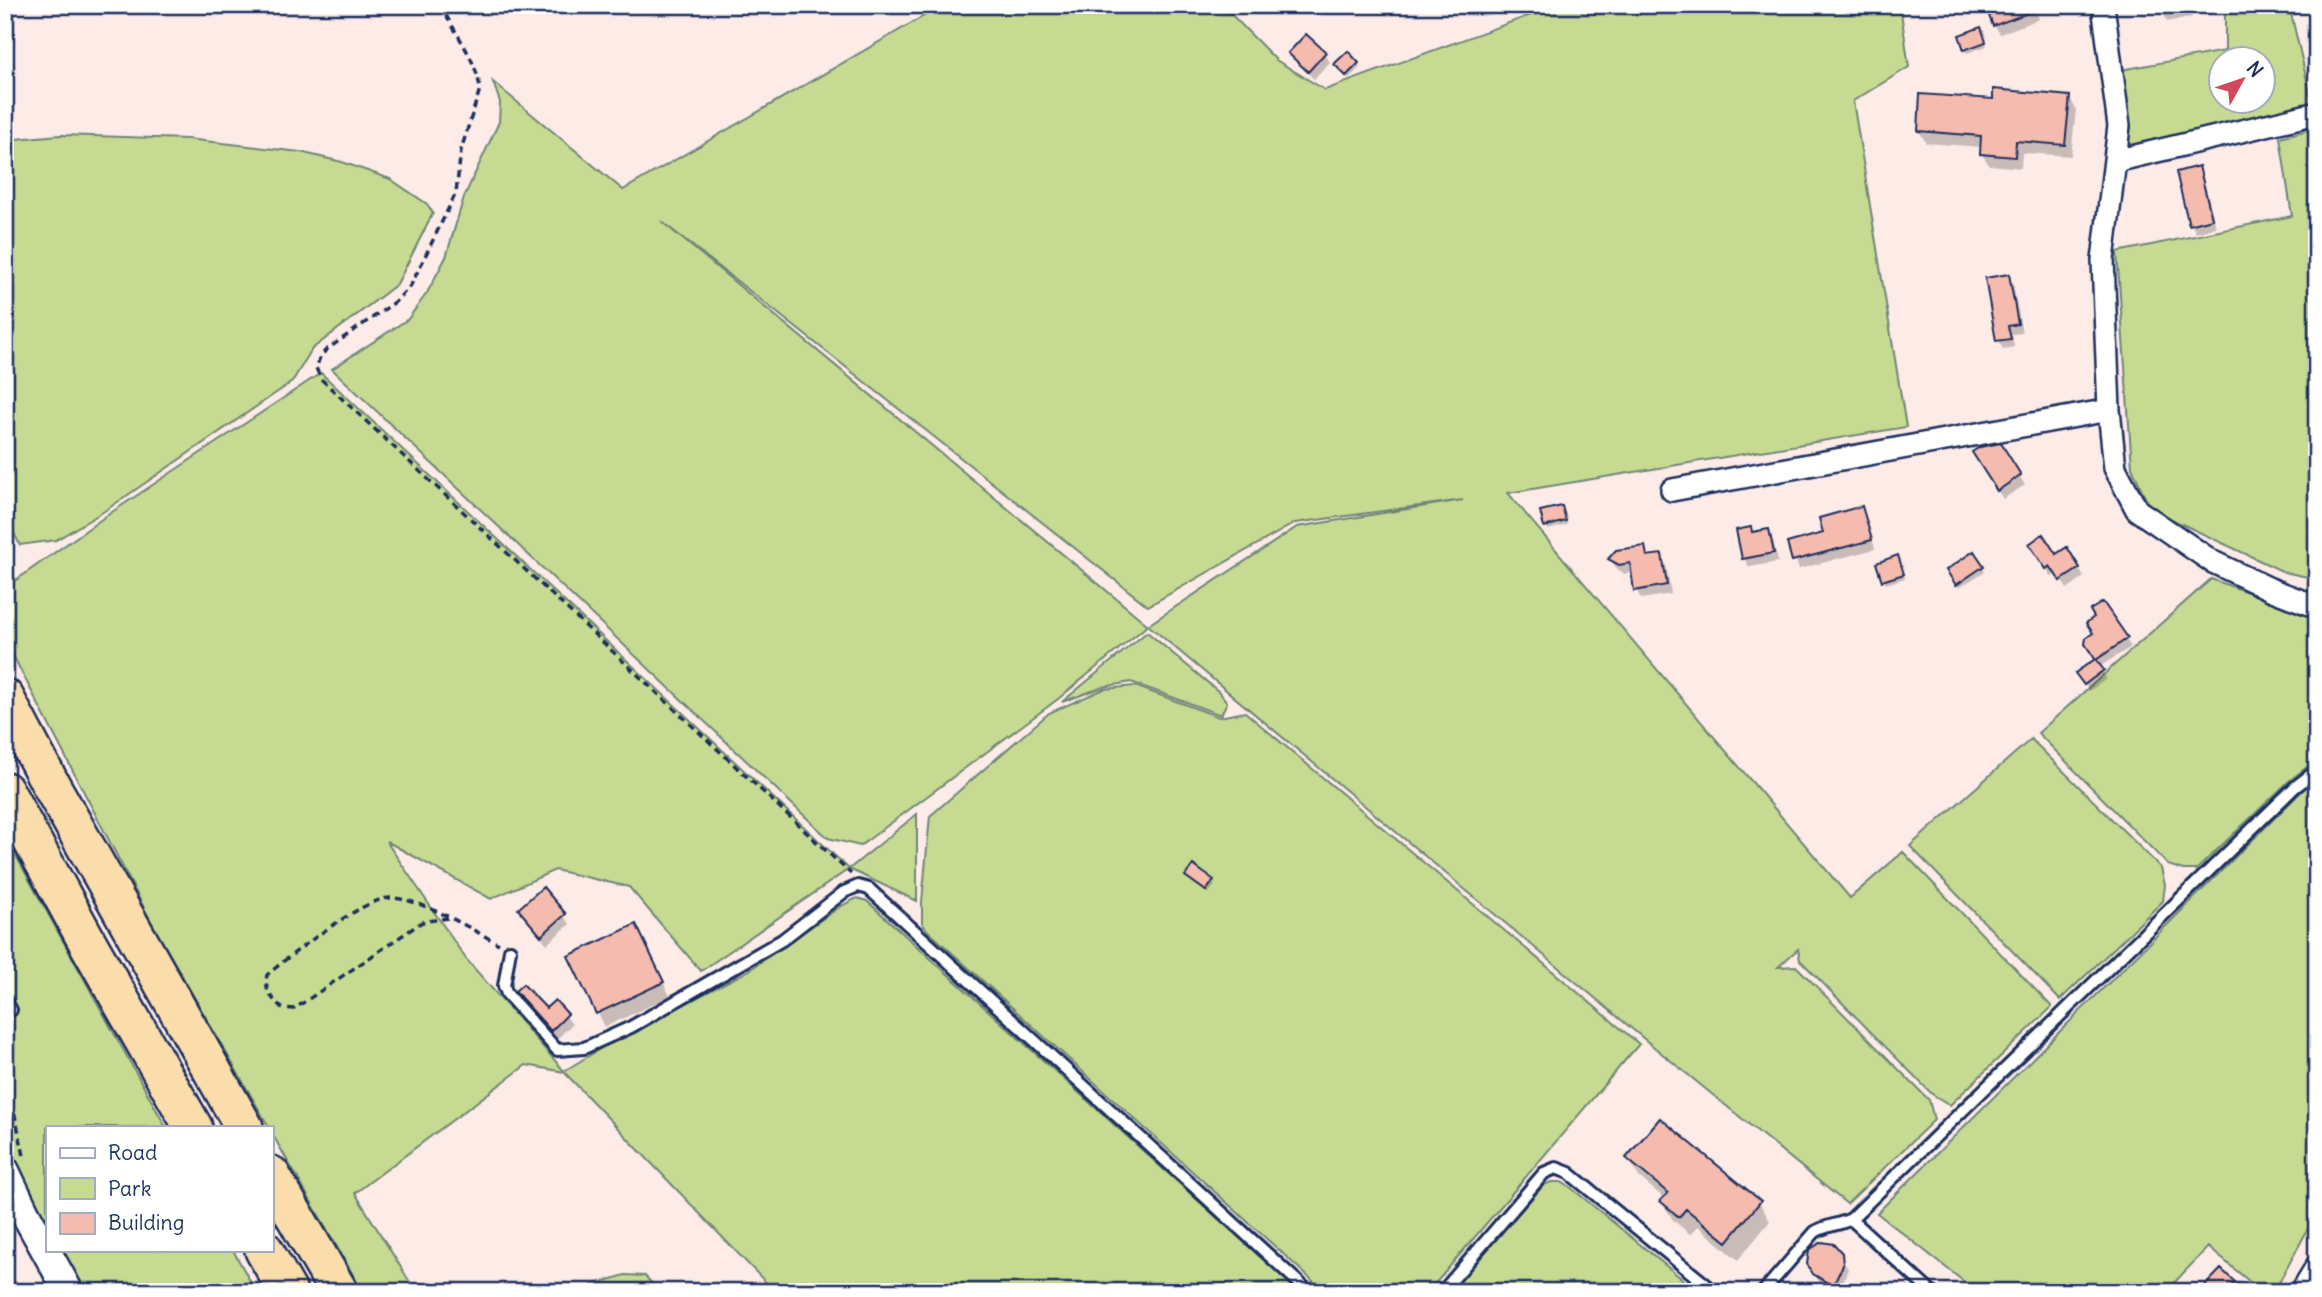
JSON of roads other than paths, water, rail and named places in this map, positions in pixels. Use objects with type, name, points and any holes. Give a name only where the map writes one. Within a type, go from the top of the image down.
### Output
[{"type":"highway","points":[[5,698],[64,809],[243,1126]]},
{"type":"highway","points":[[5,791],[89,945],[193,1126]]},
{"type":"highway","points":[[273,1178],[339,1292]]},
{"type":"highway","points":[[265,1252],[288,1292]]},
{"type":"main road","points":[[16,1170],[25,1213]]},
{"type":"main road","points":[[5,1191],[25,1213],[46,1251]]},
{"type":"main road","points":[[47,1252],[69,1292]]},
{"type":"street","points":[[2103,5],[2119,126],[2103,260],[2109,410],[2115,468],[2137,510],[2213,562],[2270,589],[2317,607]]},
{"type":"street","points":[[2115,161],[2317,113]]},
{"type":"street","points":[[1672,490],[2109,410]]},
{"type":"street","points":[[2301,1292],[2317,1266]]},
{"type":"lane","points":[[1763,1292],[1815,1233],[1824,1227],[1851,1219],[2295,787],[2317,770]]},
{"type":"lane","points":[[510,950],[504,986],[507,994],[557,1049],[584,1048],[631,1027],[759,954],[844,892],[858,886],[869,889],[1309,1292]]},
{"type":"lane","points":[[1442,1292],[1544,1173],[1556,1168],[1569,1173],[1715,1292]]},
{"type":"lane","points":[[1851,1219],[1931,1292]]}]
